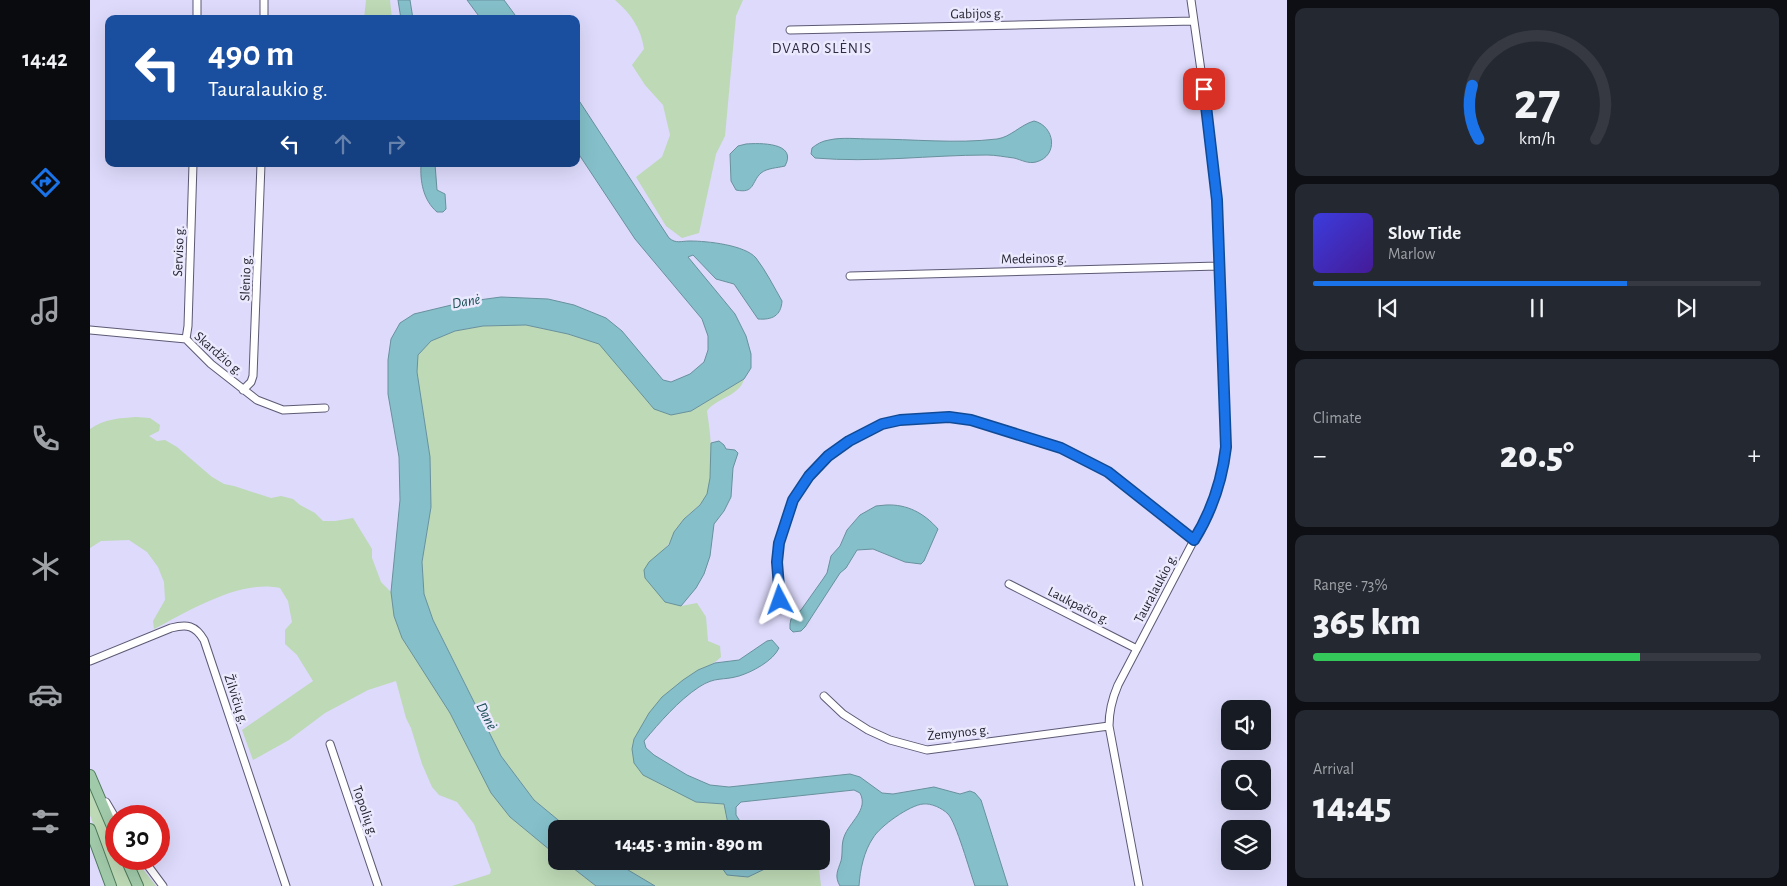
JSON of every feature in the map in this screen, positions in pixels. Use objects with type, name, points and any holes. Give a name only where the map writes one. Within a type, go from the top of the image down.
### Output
[{"type":"main road","points":[[92,780],[105,810]]},
{"type":"main road","points":[[90,829],[110,886]]},
{"type":"main road","points":[[131,870],[138,886]]},
{"type":"street","points":[[197,0],[197,15]]},
{"type":"street","points":[[264,0],[264,15]]},
{"type":"street","name":"Tauralaukio g.","points":[[1139,886],[1108,726],[1112,698],[1204,524],[1216,497],[1223,473],[1226,447],[1217,200],[1192,0]]},
{"type":"street","name":"Gabijos g.","points":[[790,30],[1194,21]]},
{"type":"street","name":"Serviso g.","points":[[186,338],[188,326],[193,167]]},
{"type":"street","name":"Slėnio g.","points":[[243,390],[251,382],[253,376],[261,167]]},
{"type":"street","name":"Medeinos g.","points":[[850,276],[1218,266]]},
{"type":"street","name":"Skardžio g.","points":[[90,330],[186,338],[212,364],[257,400],[283,410],[325,408]]},
{"type":"street","points":[[780,600],[777,562],[779,543],[793,500],[809,476],[828,456],[849,441],[882,424],[900,420],[949,417],[971,420],[1061,448],[1108,472],[1194,540]]},
{"type":"street","name":"Laukpačio g.","points":[[1009,584],[1137,649]]},
{"type":"street","name":"Žilvičių g.","points":[[90,662],[170,628],[190,626],[198,630],[204,640],[286,886]]},
{"type":"street","name":"Žemynos g.","points":[[824,696],[843,714],[868,730],[890,740],[927,750],[1108,726]]},
{"type":"street","name":"Topolių g.","points":[[330,744],[378,886]]},
{"type":"street","points":[[92,780],[107,805]]},
{"type":"street","points":[[151,870],[163,886]]},
{"type":"shaded area","points":[[366,0],[390,0],[392,15],[364,15]]},
{"type":"shaded area","points":[[398,0],[410,0],[412,15],[400,15]]},
{"type":"shaded area","points":[[467,0],[504,0],[515,15],[478,15]]},
{"type":"shaded area","points":[[615,0],[743,0],[736,16],[725,136],[716,154],[699,233],[682,238],[666,226],[636,177],[662,157],[670,135],[663,105],[645,85],[632,65],[644,49],[638,28],[626,11]]},
{"type":"shaded area","points":[[580,102],[669,238],[676,242],[697,241],[735,247],[751,254],[763,268],[782,301],[778,314],[768,319],[758,319],[734,284],[716,279],[693,255],[688,257],[735,314],[746,336],[751,354],[751,368],[744,379],[691,411],[671,415],[654,409],[599,344],[568,334],[526,325],[483,326],[455,331],[431,341],[418,355],[417,372],[430,457],[431,507],[422,562],[424,594],[433,620],[501,756],[534,800],[558,820],[548,820],[548,848],[510,817],[491,793],[450,713],[402,638],[394,616],[391,592],[400,500],[399,457],[388,394],[388,360],[391,339],[400,323],[414,314],[464,302],[501,297],[548,299],[574,305],[606,318],[622,331],[663,380],[671,382],[690,374],[704,362],[708,350],[708,336],[702,319],[635,239],[580,156]]},
{"type":"shaded area","points":[[1034,121],[1046,129],[1052,141],[1048,154],[1036,162],[990,155],[858,160],[815,158],[811,154],[812,148],[826,140],[950,141],[997,139],[1007,136]]},
{"type":"shaded area","points":[[767,144],[782,148],[788,158],[785,166],[763,171],[750,189],[742,191],[736,190],[731,181],[730,154],[738,146]]},
{"type":"shaded area","points":[[421,167],[435,167],[437,190],[445,194],[446,209],[443,212],[437,212],[428,202],[421,177]]},
{"type":"shaded area","points":[[526,325],[568,334],[599,344],[616,362],[691,411],[744,379],[738,389],[707,411],[712,454],[710,487],[705,499],[683,520],[662,552],[681,606],[697,603],[706,617],[708,641],[720,646],[721,657],[689,676],[669,692],[634,739],[696,802],[724,804],[727,820],[558,820],[534,800],[501,756],[433,620],[424,594],[422,562],[431,507],[430,457],[417,372],[418,355],[430,341],[455,331],[483,326]]},
{"type":"shaded area","points":[[150,418],[160,425],[159,431],[149,436],[157,441],[165,440],[177,447],[212,477],[224,484],[271,498],[281,496],[293,499],[315,513],[323,521],[353,518],[372,549],[372,558],[381,582],[391,592],[394,616],[402,638],[450,713],[468,748],[510,817],[548,848],[548,870],[576,870],[596,886],[452,886],[490,874],[491,870],[474,824],[457,802],[439,795],[432,787],[406,718],[396,681],[368,690],[325,713],[289,740],[253,760],[242,730],[313,681],[297,655],[285,644],[285,630],[292,622],[288,601],[280,588],[265,586],[248,588],[215,598],[154,629],[153,621],[165,600],[164,582],[158,567],[147,552],[129,540],[101,541],[90,548],[90,429],[106,421]]},
{"type":"shaded area","points":[[719,441],[726,449],[735,450],[738,453],[733,468],[731,497],[724,511],[714,524],[710,556],[704,574],[696,588],[681,606],[665,602],[645,578],[644,570],[649,562],[669,545],[674,532],[684,519],[700,505],[707,494],[710,478],[711,443]]},
{"type":"shaded area","points":[[876,506],[901,506],[915,511],[927,518],[938,529],[924,561],[921,564],[905,562],[873,549],[857,550],[805,627],[801,631],[793,632],[790,629],[791,619],[801,610],[827,573],[831,556],[840,546],[847,530],[860,515]]},
{"type":"shaded area","points":[[772,640],[779,648],[767,662],[744,674],[715,680],[699,687],[677,705],[656,727],[644,741],[646,748],[687,775],[710,785],[729,787],[850,774],[860,777],[882,793],[893,794],[934,787],[960,794],[970,791],[975,793],[981,800],[1008,886],[975,886],[951,819],[946,812],[933,805],[917,805],[896,817],[882,828],[873,838],[867,849],[861,867],[859,886],[840,886],[837,876],[842,858],[843,840],[862,805],[860,793],[854,790],[741,802],[736,807],[736,815],[739,820],[727,820],[724,804],[696,802],[643,775],[634,763],[632,749],[634,739],[649,713],[662,697],[698,670],[715,663],[739,660],[767,641]]},
{"type":"shaded area","points":[[90,790],[105,823],[105,858],[90,815]]},
{"type":"shaded area","points":[[109,870],[126,870],[133,886],[115,886]]},
{"type":"shaded area","points":[[137,870],[144,870],[156,886],[144,886]]},
{"type":"shaded area","points":[[576,870],[628,870],[655,886],[596,886]]},
{"type":"shaded area","points":[[628,870],[723,870],[727,875],[747,877],[762,870],[819,870],[821,886],[655,886]]},
{"type":"shaded area","points":[[723,870],[763,870],[748,877],[727,875]]},
{"type":"district","name":"DVARO SLĖNIS","points":[[822,48]]},
{"type":"route","points":[[780,600],[777,562],[779,543],[793,500],[809,476],[828,456],[849,441],[882,424],[900,420],[949,417],[971,420],[1061,448],[1088,460],[1108,472],[1194,540],[1204,524],[1216,497],[1223,473],[1226,447],[1217,200],[1204,89]]},
{"type":"water label","name":"Danė","points":[[466,301]]},
{"type":"water label","name":"Danė","points":[[487,716]]}]
